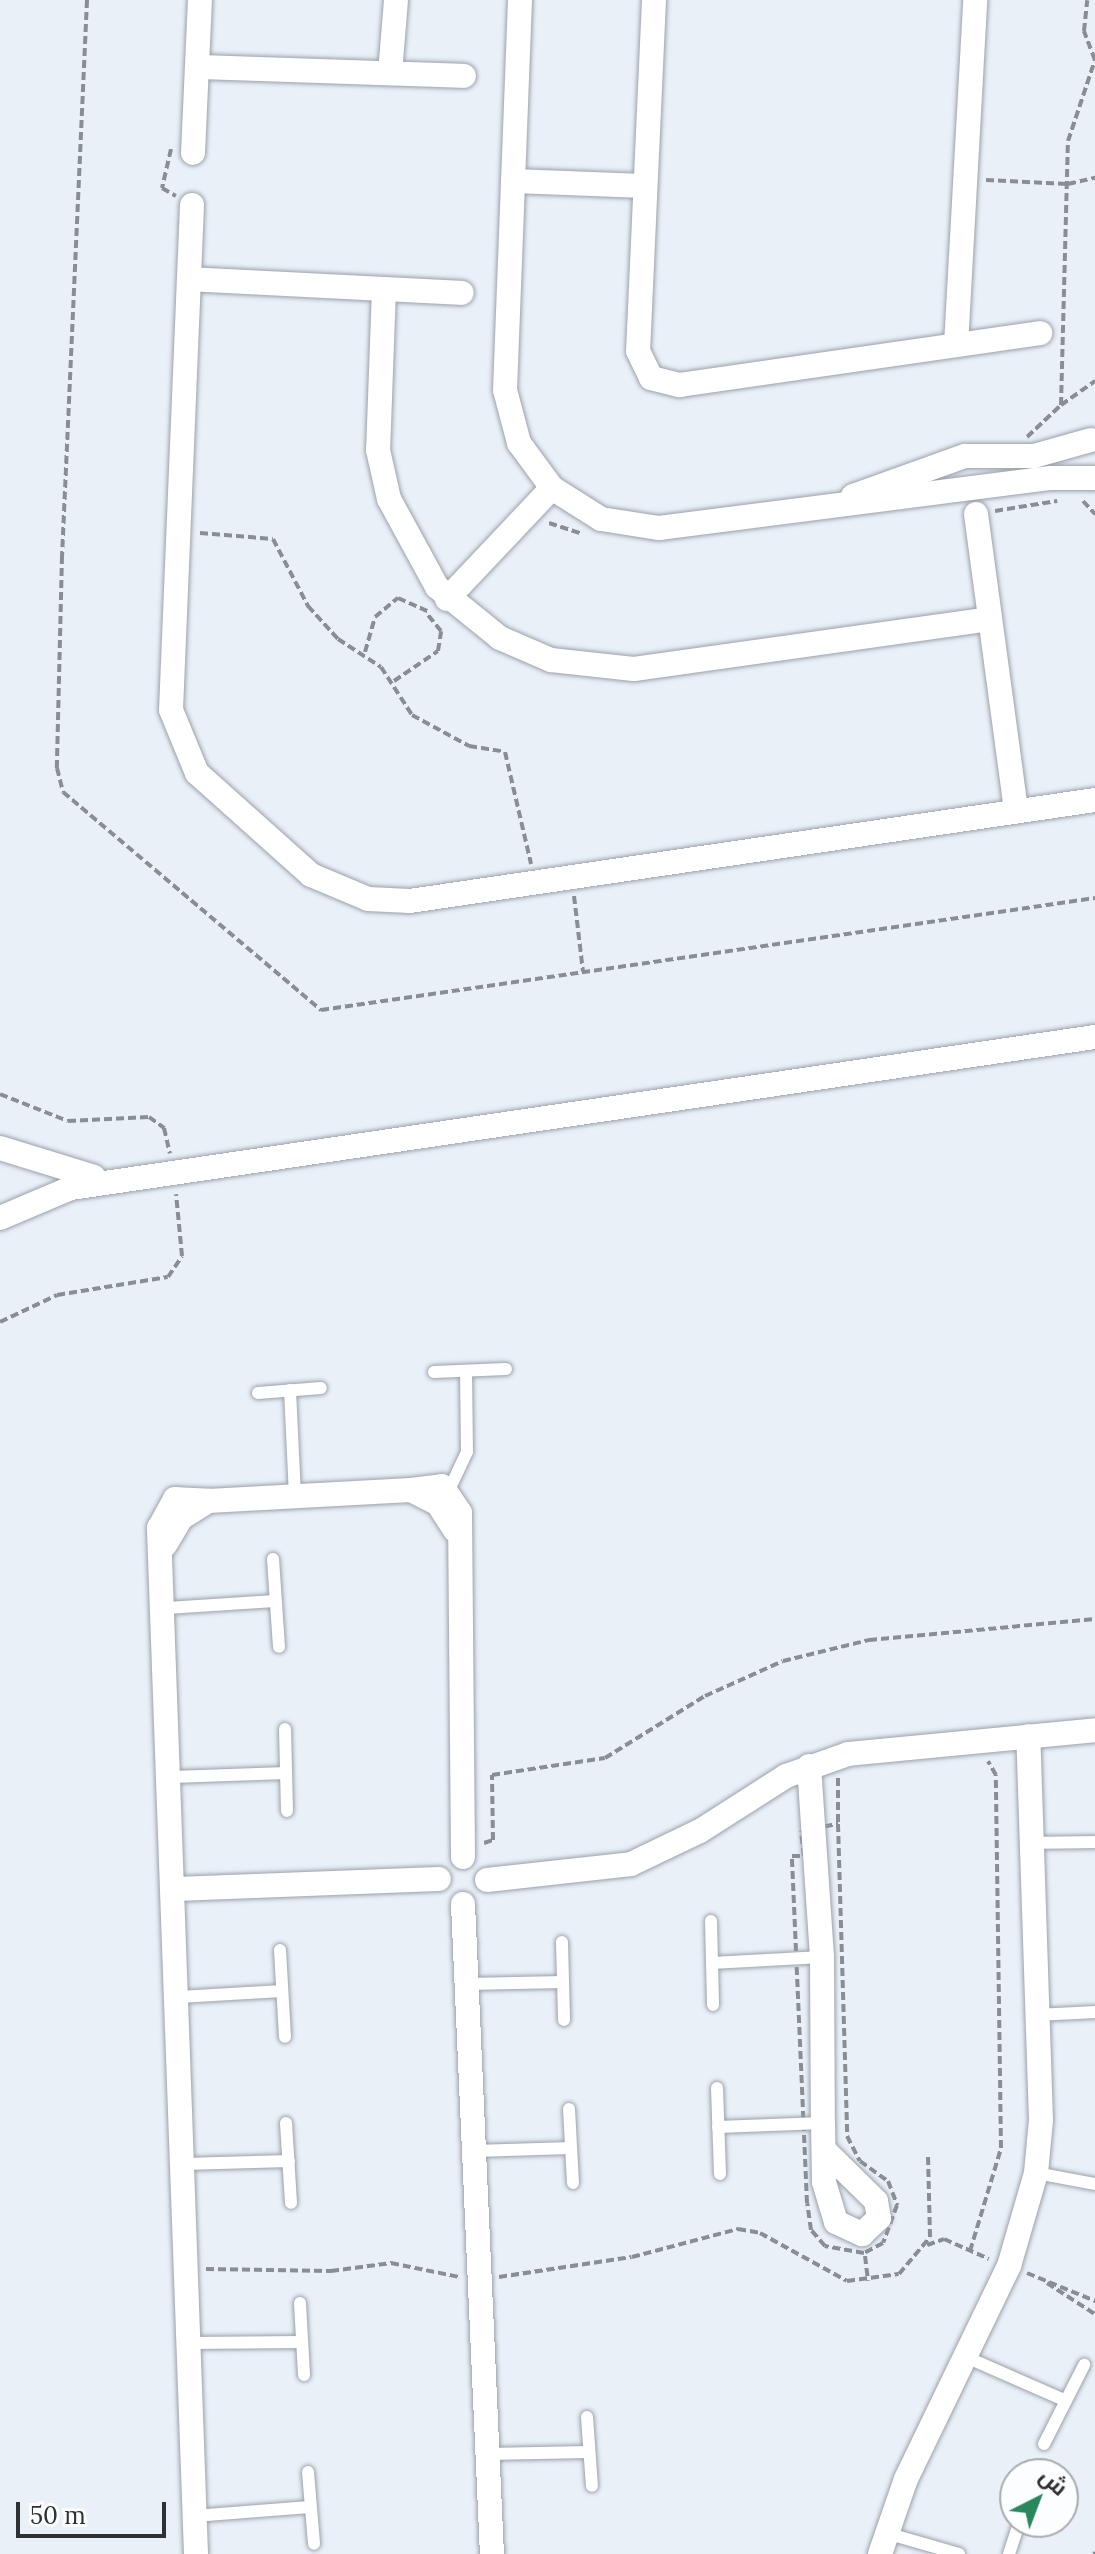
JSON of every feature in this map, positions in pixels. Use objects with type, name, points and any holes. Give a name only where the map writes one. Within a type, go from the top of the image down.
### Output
[{"type":"street","points":[[193,153],[200,0]]},
{"type":"street","points":[[390,73],[396,0]]},
{"type":"street","points":[[520,0],[505,390],[519,443],[552,488],[601,519],[645,527],[840,502],[1095,476],[1093,436],[1029,456],[965,456],[840,502]]},
{"type":"street","points":[[654,0],[638,351],[644,370],[660,383],[1040,333]]},
{"type":"street","points":[[956,345],[975,0]]},
{"type":"street","points":[[197,67],[464,76]]},
{"type":"street","points":[[513,181],[645,186]]},
{"type":"street","points":[[192,205],[171,710],[183,750],[209,786],[311,875],[348,894],[410,901],[1095,800]]},
{"type":"street","points":[[189,279],[462,293]]},
{"type":"street","points":[[384,289],[382,475],[409,546],[446,598],[524,651],[606,669],[989,619]]},
{"type":"street","points":[[965,456],[971,489]]},
{"type":"street","points":[[446,598],[552,488]]},
{"type":"street","points":[[976,514],[1016,810]]},
{"type":"street","points":[[0,1218],[71,1188],[1091,1042]]},
{"type":"street","points":[[0,1148],[50,1169],[128,1181]]},
{"type":"street","points":[[196,2554],[165,1545],[159,1528],[168,1504],[191,1495],[208,1501],[411,1490],[426,1483],[449,1490],[459,1505],[455,1530],[469,1851],[482,1866],[487,1880],[480,1897],[463,1904],[446,1897],[439,1879]]},
{"type":"street","points":[[411,1490],[438,1504],[455,1530]]},
{"type":"street","points":[[487,1880],[631,1864],[809,1766],[869,1750],[1095,1730]]},
{"type":"street","points":[[883,2543],[1022,2234],[1036,2173],[1036,2015],[1028,1736]]},
{"type":"street","points":[[809,1766],[822,1957],[824,2150],[833,2216],[862,2234],[879,2218],[876,2201],[824,2150]]},
{"type":"street","points":[[439,1879],[449,1861],[469,1851]]},
{"type":"street","points":[[175,1889],[439,1879]]},
{"type":"street","points":[[463,1904],[492,2554]]},
{"type":"lane","points":[[434,1372],[506,1369]]},
{"type":"lane","points":[[449,1490],[467,1452],[466,1371]]},
{"type":"lane","points":[[258,1393],[321,1388]]},
{"type":"lane","points":[[290,1390],[295,1496]]},
{"type":"lane","points":[[273,1559],[279,1647]]},
{"type":"lane","points":[[167,1608],[275,1601]]},
{"type":"lane","points":[[285,1729],[287,1811]]},
{"type":"lane","points":[[172,1777],[286,1773]]},
{"type":"lane","points":[[1031,1843],[1095,1842]]},
{"type":"lane","points":[[711,1921],[713,2005]]},
{"type":"lane","points":[[562,1942],[564,2020]]},
{"type":"lane","points":[[280,1950],[285,2037]]},
{"type":"lane","points":[[712,1963],[822,1957]]},
{"type":"lane","points":[[467,1984],[563,1982]]},
{"type":"lane","points":[[179,1997],[282,1991]]},
{"type":"lane","points":[[1036,2015],[1095,2012]]},
{"type":"lane","points":[[717,2088],[720,2174]]},
{"type":"lane","points":[[569,2109],[573,2183]]},
{"type":"lane","points":[[286,2123],[291,2203]]},
{"type":"lane","points":[[718,2127],[823,2123]]},
{"type":"lane","points":[[474,2151],[571,2148]]},
{"type":"lane","points":[[184,2164],[289,2161]]},
{"type":"lane","points":[[1036,2173],[1095,2184]]},
{"type":"lane","points":[[300,2303],[304,2375]]},
{"type":"lane","points":[[190,2343],[302,2342]]},
{"type":"lane","points":[[966,2357],[1066,2401]]},
{"type":"lane","points":[[1044,2444],[1084,2365]]},
{"type":"lane","points":[[587,2417],[592,2486]]},
{"type":"lane","points":[[487,2454],[588,2452]]},
{"type":"lane","points":[[308,2472],[314,2544]]},
{"type":"lane","points":[[194,2516],[310,2507]]},
{"type":"lane","points":[[883,2543],[959,2554]]},
{"type":"path","points":[[87,0],[62,556],[57,768],[63,792],[313,1008],[1095,898]]},
{"type":"path","points":[[1061,405],[1068,141],[1095,60],[1084,31],[1087,0]]},
{"type":"path","points":[[192,205],[162,188],[167,149],[193,153]]},
{"type":"path","points":[[966,179],[1068,184],[1095,178]]},
{"type":"path","points":[[1029,456],[1030,429],[1095,381]]},
{"type":"path","points":[[976,514],[1071,499]]},
{"type":"path","points":[[177,532],[266,535],[284,548],[308,606],[338,639],[365,652],[394,681],[412,715],[469,746],[505,752],[535,882]]},
{"type":"path","points":[[365,652],[375,617],[398,598],[427,614],[441,631],[438,651],[394,681]]},
{"type":"path","points":[[427,614],[446,598]]},
{"type":"path","points":[[572,878],[583,971]]},
{"type":"path","points":[[469,1851],[493,1840],[492,1775],[605,1758],[705,1696],[783,1661],[880,1638],[1095,1619]]},
{"type":"path","points":[[970,2251],[994,2185],[1001,2134],[996,1775],[977,1756]]},
{"type":"path","points":[[838,1824],[837,1782],[851,1767]]},
{"type":"path","points":[[187,2269],[331,2271],[391,2263],[480,2278],[632,2257],[738,2229],[760,2233],[847,2281],[868,2281],[899,2274],[930,2237],[928,2155]]},
{"type":"path","points":[[862,2234],[868,2281]]},
{"type":"path","points":[[1047,2282],[1095,2314]]}]
